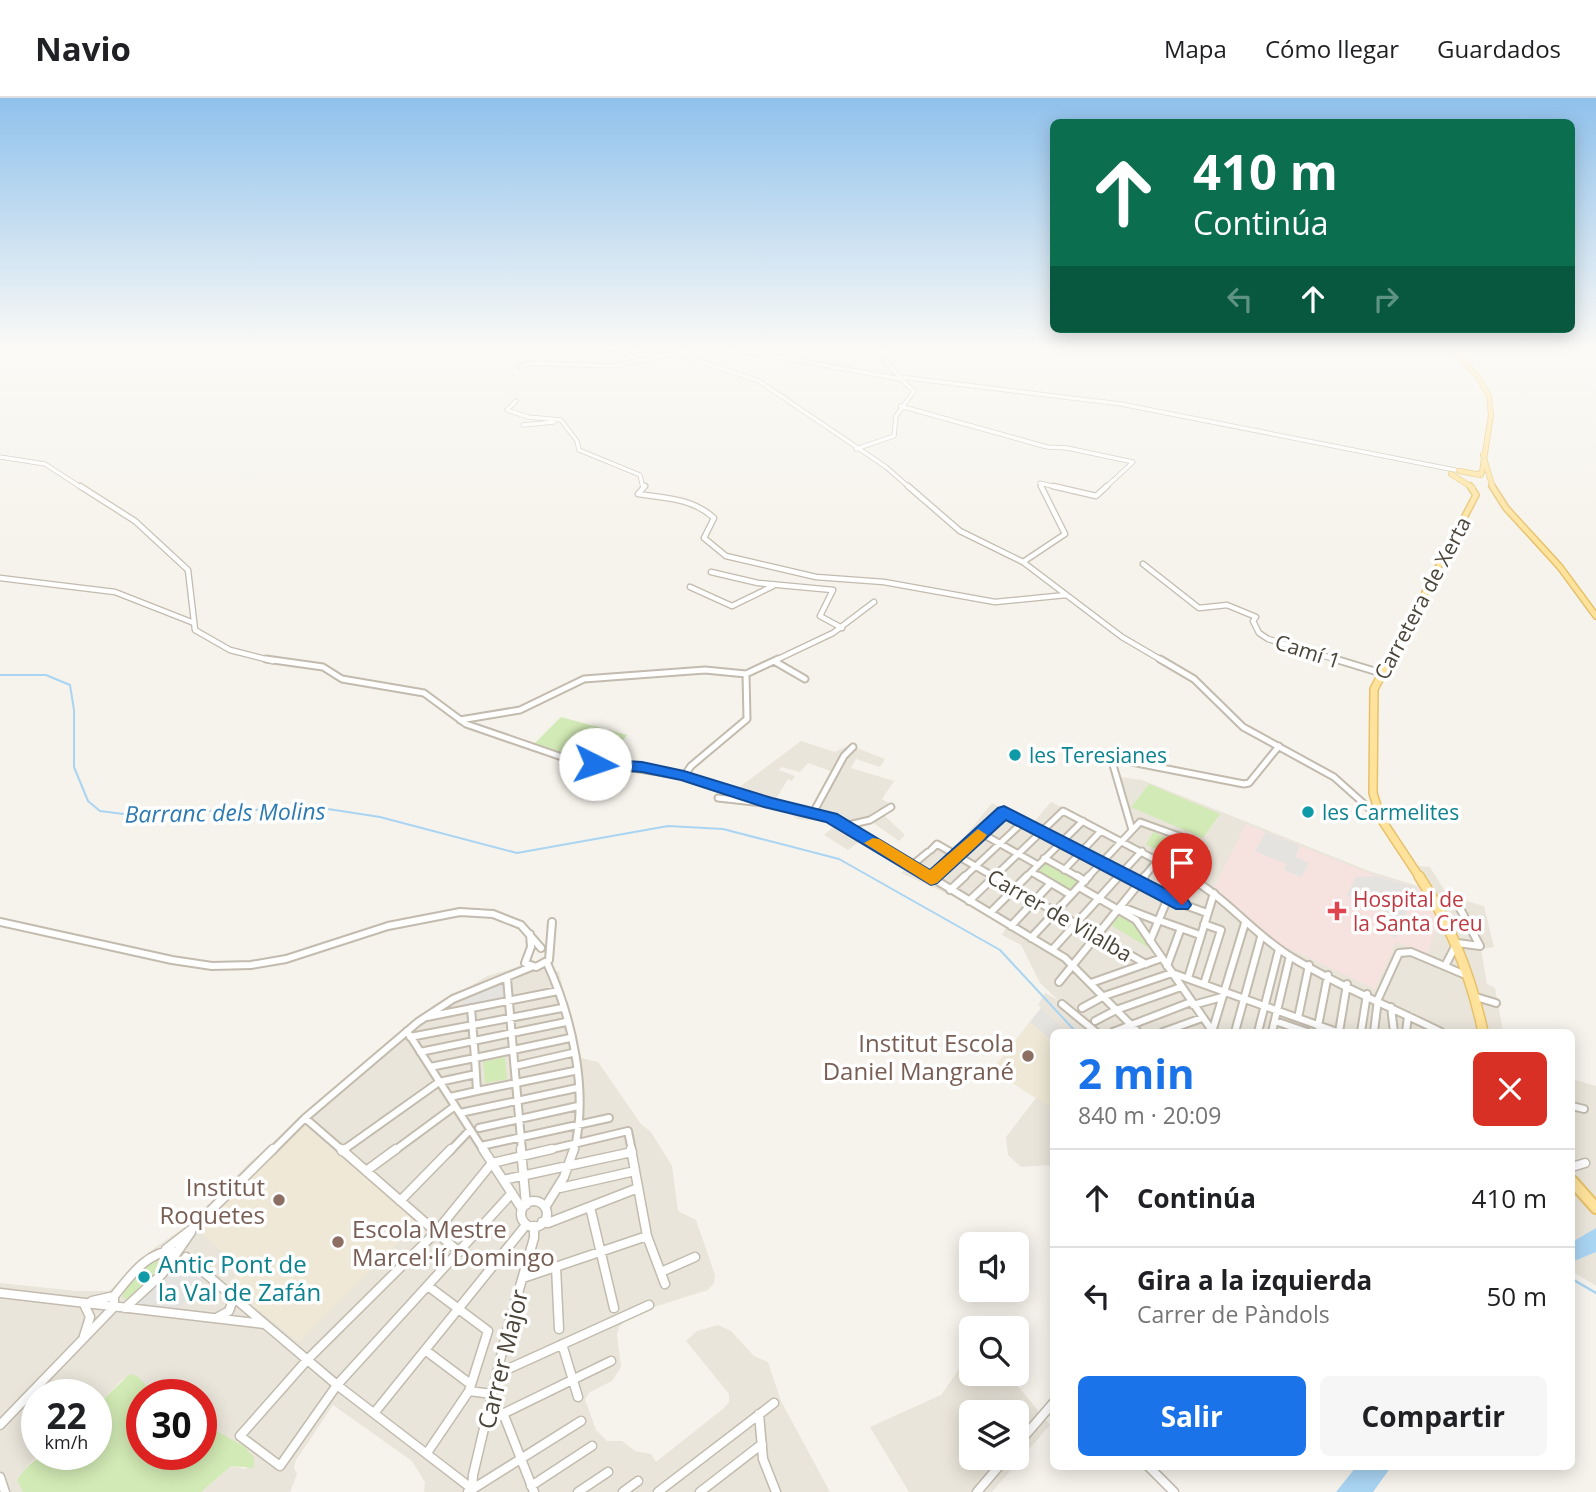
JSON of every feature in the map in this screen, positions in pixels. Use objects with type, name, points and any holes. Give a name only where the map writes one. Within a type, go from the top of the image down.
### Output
[{"type":"main road","points":[[1480,476],[1489,414]]},
{"type":"main road","points":[[1483,453],[1498,495]]},
{"type":"main road","points":[[1480,476],[1487,464]]},
{"type":"main road","points":[[1457,474],[1480,476],[1569,576],[1596,616]]},
{"type":"main road","name":"Carretera de Xerta","points":[[1457,474],[1475,489],[1476,495],[1374,689],[1373,793],[1381,818],[1424,884],[1457,943],[1471,977],[1482,1029]]},
{"type":"main road","points":[[1575,1184],[1596,1208]]},
{"type":"street","points":[[519,414],[562,422],[577,441],[579,450],[640,475],[645,486],[638,494],[673,496],[702,507],[714,519],[704,538],[726,556],[775,570],[816,577],[884,582],[995,602],[1066,595]]},
{"type":"street","points":[[806,414],[886,467],[960,531],[1023,562],[1122,637],[1194,680],[1243,727],[1334,777],[1381,818]]},
{"type":"street","points":[[856,449],[892,438],[895,434],[893,421],[896,414]]},
{"type":"street","points":[[929,414],[1047,447],[1068,448],[1133,462],[1096,496],[1040,483],[1065,534],[1023,562]]},
{"type":"street","points":[[1172,414],[1439,466],[1457,474]]},
{"type":"street","points":[[523,425],[562,422]]},
{"type":"street","points":[[0,457],[45,464],[135,520],[188,570],[195,630],[230,650],[274,661],[323,667],[342,679],[424,693],[460,720],[578,761],[642,767],[684,776],[835,820],[1052,950],[1073,965],[1135,1029]]},
{"type":"street","name":"Camí 1","points":[[1143,564],[1199,608],[1227,605],[1256,617],[1252,621],[1268,639],[1381,673]]},
{"type":"street","points":[[711,572],[774,585],[835,591],[820,617],[842,628]]},
{"type":"street","points":[[0,578],[115,592],[194,623]]},
{"type":"street","points":[[690,587],[732,606],[774,585]]},
{"type":"street","points":[[460,720],[520,710],[584,679],[694,671],[746,674],[842,628],[874,602]]},
{"type":"street","points":[[774,662],[805,678]]},
{"type":"street","points":[[684,776],[691,766],[749,717],[746,674]]},
{"type":"street","points":[[1132,830],[1111,758],[1244,784],[1250,783],[1254,771],[1279,746]]},
{"type":"street","points":[[813,813],[846,752],[853,747]]},
{"type":"street","points":[[718,798],[770,803]]},
{"type":"street","points":[[844,826],[870,820],[891,807]]},
{"type":"street","points":[[969,901],[1063,811],[1179,871],[1214,893],[1261,937],[1290,956],[1367,993],[1429,1029]]},
{"type":"street","points":[[931,878],[1004,812],[1167,899],[1207,913]]},
{"type":"street","points":[[990,913],[1083,821]]},
{"type":"street","points":[[950,890],[1023,822]]},
{"type":"street","points":[[1031,938],[1140,822],[1190,840]]},
{"type":"street","points":[[1064,870],[1101,831]]},
{"type":"street","points":[[981,833],[1038,864]]},
{"type":"street","name":"Carrer de Vilalba","points":[[911,866],[937,844],[1146,964]]},
{"type":"street","points":[[1052,950],[1142,851]]},
{"type":"street","points":[[1044,858],[1085,881]]},
{"type":"street","points":[[1059,982],[1121,909],[1158,860]]},
{"type":"street","points":[[1150,941],[1179,871]]},
{"type":"street","points":[[1031,872],[1071,895]]},
{"type":"street","points":[[1011,926],[1051,883]]},
{"type":"street","points":[[1079,887],[1121,909],[1200,935]]},
{"type":"street","points":[[1188,978],[1214,893]]},
{"type":"street","points":[[1445,966],[1457,943],[1480,946],[1456,901]]},
{"type":"street","points":[[1121,909],[1136,920],[1210,1029]]},
{"type":"street","points":[[0,922],[179,961],[223,966],[290,958],[436,912],[486,913],[511,921],[545,949],[547,963],[556,979],[570,1038],[579,1105],[575,1145],[568,1166],[559,1188],[546,1206],[547,1214],[534,1224],[457,1309],[374,1412]]},
{"type":"street","points":[[529,951],[545,949],[551,941],[552,922]]},
{"type":"street","points":[[1204,924],[1221,930],[1204,984]]},
{"type":"street","points":[[1213,1029],[1246,924]]},
{"type":"street","points":[[1169,969],[1181,928]]},
{"type":"street","points":[[530,934],[532,965],[556,979]]},
{"type":"street","points":[[1236,1029],[1261,937]]},
{"type":"street","points":[[1259,1029],[1279,949]]},
{"type":"street","points":[[1374,1029],[1378,999],[1399,953],[1408,951],[1471,977]]},
{"type":"street","points":[[1273,1029],[1290,956]]},
{"type":"street","points":[[1091,983],[1162,958]]},
{"type":"street","points":[[82,1302],[114,1296],[155,1254],[192,1229],[305,1118],[425,1017],[471,990],[532,965],[547,963]]},
{"type":"street","points":[[1298,1018],[1309,965]]},
{"type":"street","points":[[1082,1007],[1169,969],[1223,994],[1244,998],[1328,1029]]},
{"type":"street","points":[[1318,1026],[1328,975]]},
{"type":"street","points":[[509,976],[510,1018],[524,1176],[524,1207],[521,1218],[534,1224],[548,1223],[638,1188]]},
{"type":"street","points":[[1339,1029],[1347,984]]},
{"type":"street","points":[[1095,1021],[1116,1010],[1181,987]]},
{"type":"street","points":[[425,1017],[558,991]]},
{"type":"street","points":[[1361,1029],[1367,993]]},
{"type":"street","points":[[1119,1029],[1223,994]]},
{"type":"street","points":[[1476,998],[1496,1003]]},
{"type":"street","points":[[1062,1004],[1092,1029]]},
{"type":"street","points":[[408,1034],[472,1025],[562,1007]]},
{"type":"street","points":[[1391,1007],[1394,1029]]},
{"type":"street","points":[[471,1008],[477,1091]]},
{"type":"street","points":[[1406,1029],[1408,1016]]},
{"type":"street","points":[[1171,1029],[1202,1018]]},
{"type":"street","points":[[1275,1021],[1293,1029]]},
{"type":"street","points":[[420,1052],[566,1022]]},
{"type":"street","points":[[408,1034],[503,1180],[524,1207]]},
{"type":"street","points":[[430,1067],[570,1038]]},
{"type":"street","points":[[514,1066],[572,1054]]},
{"type":"street","points":[[450,1097],[575,1071]]},
{"type":"street","points":[[342,1151],[439,1082],[476,1074]]},
{"type":"street","points":[[366,1171],[457,1110],[577,1088]]},
{"type":"street","points":[[479,1128],[579,1105]]},
{"type":"street","points":[[1575,1107],[1584,1110]]},
{"type":"street","points":[[305,1118],[459,1252]]},
{"type":"street","points":[[479,1144],[520,1138],[609,1118]]},
{"type":"street","points":[[400,1201],[470,1130]]},
{"type":"street","points":[[512,1193],[337,1385],[281,1466],[240,1436],[308,1359],[436,1232],[492,1163],[628,1131],[647,1236],[665,1284]]},
{"type":"street","points":[[503,1180],[632,1152]]},
{"type":"street","points":[[1575,1166],[1585,1163]]},
{"type":"street","points":[[559,1188],[635,1171]]},
{"type":"street","points":[[524,1207],[534,1201],[546,1206]]},
{"type":"street","points":[[590,1207],[614,1308]]},
{"type":"street","name":"Carrer Major","points":[[470,1491],[497,1374],[534,1238],[534,1224]]},
{"type":"street","points":[[186,1257],[192,1229]]},
{"type":"street","points":[[125,1308],[175,1260],[192,1229]]},
{"type":"street","points":[[523,1278],[647,1236]]},
{"type":"street","points":[[166,1249],[173,1251],[175,1260]]},
{"type":"street","points":[[175,1260],[186,1257]]},
{"type":"street","points":[[186,1257],[337,1385],[427,1453],[470,1491],[581,1421]]},
{"type":"street","points":[[661,1272],[695,1257]]},
{"type":"street","points":[[556,1267],[559,1329]]},
{"type":"street","points":[[427,1453],[469,1387],[488,1331],[429,1286]]},
{"type":"street","points":[[0,1293],[264,1324]]},
{"type":"street","points":[[0,1425],[114,1307],[114,1296]]},
{"type":"street","points":[[215,1318],[229,1311],[233,1297]]},
{"type":"street","points":[[81,1342],[90,1317],[87,1306],[82,1302]]},
{"type":"street","points":[[497,1374],[649,1305]]},
{"type":"street","points":[[562,1344],[578,1397]]},
{"type":"street","points":[[425,1350],[469,1387],[492,1394]]},
{"type":"street","points":[[486,1422],[611,1361]]},
{"type":"street","points":[[658,1492],[774,1403]]},
{"type":"street","points":[[1029,1431],[1050,1407]]},
{"type":"street","points":[[503,1413],[533,1489],[592,1447]]},
{"type":"street","points":[[759,1414],[763,1459],[776,1492]]},
{"type":"street","points":[[700,1492],[762,1444]]},
{"type":"street","points":[[977,1492],[996,1470]]},
{"type":"street","points":[[1153,1470],[1174,1492]]},
{"type":"street","points":[[578,1492],[608,1472]]},
{"type":"street","points":[[0,1477],[5,1492]]},
{"type":"street","points":[[623,1492],[638,1481]]},
{"type":"shaded area","points":[[801,741],[835,752],[849,745],[885,759],[880,767],[856,759],[851,768],[894,781],[882,799],[896,808],[884,815],[905,835],[899,841],[872,822],[850,827],[846,831],[860,841],[848,850],[824,835],[835,825],[832,822],[798,819],[783,809],[785,804],[814,809],[833,772],[808,763],[800,772],[781,767],[779,770],[795,776],[792,781],[788,779],[774,802],[737,789]]},
{"type":"shaded area","points":[[1120,777],[1142,780],[1369,871],[1421,887],[1408,865],[1430,867],[1448,896],[1484,906],[1494,947],[1481,949],[1487,984],[1495,988],[1502,1029],[1050,1029],[1050,1167],[1021,1167],[1008,1155],[1006,1137],[1036,1098],[992,1070],[1041,1008],[1038,1005],[1045,993],[1058,1000],[1040,983],[1021,945],[1002,935],[1006,928],[950,895],[901,873],[937,841],[954,850],[992,803],[1032,824],[1051,802],[1122,837],[1129,830],[1129,816]]},
{"type":"shaded area","name":"Hospital de la Santa Creu","points":[[1246,824],[1371,874],[1421,889],[1439,918],[1428,953],[1396,942],[1375,989],[1266,938],[1214,888]]},
{"type":"shaded area","points":[[1266,832],[1300,846],[1295,857],[1309,863],[1301,877],[1284,870],[1286,864],[1255,851]]},
{"type":"shaded area","points":[[1375,876],[1417,888],[1395,939],[1383,930],[1390,914],[1347,895],[1356,877]]},
{"type":"shaded area","points":[[518,967],[559,971],[577,1057],[598,1062],[641,1124],[651,1132],[672,1166],[678,1211],[696,1220],[715,1275],[714,1283],[708,1290],[644,1310],[631,1316],[619,1327],[617,1335],[621,1367],[612,1381],[590,1392],[585,1399],[596,1430],[607,1441],[622,1441],[635,1451],[651,1454],[656,1462],[724,1408],[729,1402],[729,1394],[686,1341],[697,1331],[718,1325],[731,1331],[754,1356],[768,1362],[781,1401],[830,1492],[424,1492],[425,1482],[412,1461],[333,1405],[296,1460],[294,1468],[297,1474],[290,1492],[201,1492],[231,1466],[246,1469],[250,1452],[217,1432],[217,1379],[123,1379],[112,1390],[112,1379],[21,1379],[21,1470],[25,1470],[17,1480],[23,1492],[0,1492],[0,1283],[77,1291],[109,1291],[153,1249],[188,1225],[250,1162],[417,1019],[487,976]]},
{"type":"shaded area","points":[[505,982],[507,999],[462,1007],[463,999]]},
{"type":"shaded area","points":[[1041,1008],[1064,1029],[1050,1029],[1050,1039],[1030,1022]]},
{"type":"shaded area","name":"Institut Escola Daniel Mangrané","points":[[1030,1022],[1050,1039],[1050,1107],[992,1070]]},
{"type":"shaded area","points":[[1575,1080],[1596,1086],[1596,1228],[1575,1240]]},
{"type":"shaded area","points":[[304,1125],[418,1223],[299,1342],[226,1285],[243,1268],[197,1230]]},
{"type":"shaded area","points":[[1596,1252],[1596,1286],[1575,1273],[1575,1261]]},
{"type":"shaded area","points":[[180,1258],[206,1279],[176,1311],[134,1305]]},
{"type":"shaded area","points":[[959,1369],[959,1386],[1018,1386],[1050,1425],[1029,1449],[1029,1400],[959,1400],[959,1470],[1011,1470],[992,1492],[909,1492],[870,1427],[941,1395]]},
{"type":"green space","points":[[561,717],[627,735],[605,764],[533,745]]},
{"type":"green space","points":[[1149,784],[1220,814],[1203,838],[1131,807]]},
{"type":"green space","points":[[1153,832],[1189,847],[1183,860],[1146,845]]},
{"type":"green space","points":[[1046,861],[1081,882],[1071,892],[1035,872]]},
{"type":"green space","points":[[1122,913],[1131,917],[1152,950],[1111,925]]},
{"type":"green space","points":[[505,1057],[507,1079],[485,1083],[483,1062]]},
{"type":"green space","points":[[165,1255],[169,1258],[167,1266],[130,1300],[123,1298],[123,1292],[131,1279],[144,1267]]},
{"type":"green space","points":[[130,1374],[140,1379],[126,1379],[126,1470],[217,1470],[217,1431],[245,1447],[254,1458],[254,1468],[231,1466],[201,1492],[23,1492],[17,1480],[25,1470],[112,1470],[112,1391]]},
{"type":"water","points":[[1596,1228],[1596,1252],[1575,1261],[1575,1240]]},
{"type":"water","points":[[1354,1470],[1389,1470],[1373,1492],[1336,1492]]},
{"type":"waterway","points":[[1556,567],[1564,576]]},
{"type":"waterway","points":[[1571,587],[1591,614]]},
{"type":"waterway","name":"Barranc dels Molins","points":[[0,675],[46,675],[70,685],[74,710],[74,767],[88,801],[100,811],[139,816],[222,810],[328,809],[380,817],[517,853],[668,826],[723,829],[839,859],[1000,950],[1073,1029]]},
{"type":"waterway","name":"Barranc dels Molins","points":[[1575,1281],[1596,1293]]},
{"type":"slow traffic","points":[[873,843],[931,878],[978,835]]},
{"type":"place","name":"les Teresianes","points":[[1015,755]]},
{"type":"place","name":"les Carmelites","points":[[1308,812]]},
{"type":"place","name":"Hospital de la Santa Creu","points":[[1337,911]]},
{"type":"place","name":"Institut Escola Daniel Mangrané","points":[[1028,1056]]},
{"type":"place","name":"Institut Roquetes","points":[[279,1200]]},
{"type":"place","name":"Escola Mestre Marcel·lí Domingo","points":[[338,1242]]},
{"type":"place","name":"Antic Pont de la Val de Zafán","points":[[144,1277]]},
{"type":"route","points":[[595,764],[642,767],[684,776],[770,803],[832,818],[931,878],[1004,812],[1182,905]]}]
